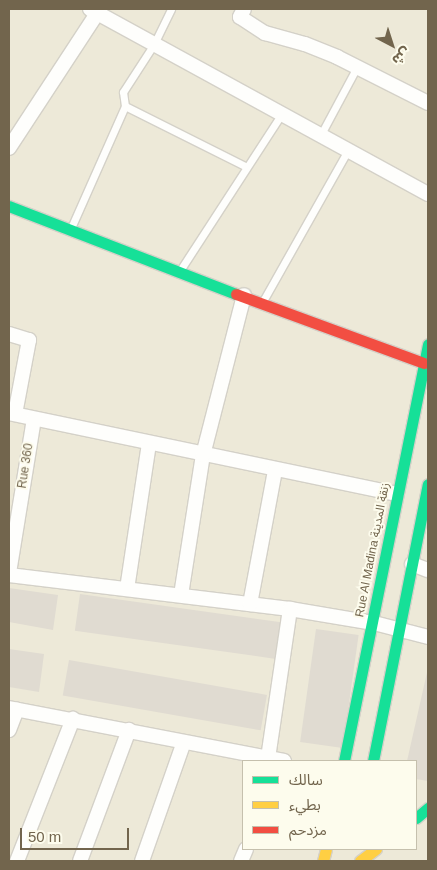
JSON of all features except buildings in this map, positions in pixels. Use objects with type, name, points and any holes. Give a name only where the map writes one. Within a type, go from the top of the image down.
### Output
[{"type":"main road","points":[[9,206],[179,272],[263,301],[424,363]]},
{"type":"main road","name":"Rue Al Madina زنقة المدينة","points":[[344,760],[374,623],[397,494],[428,344]]},
{"type":"main road","points":[[373,760],[428,489]]},
{"type":"main road","points":[[417,817],[428,808]]},
{"type":"main road","points":[[360,861],[375,850]]},
{"type":"street","points":[[244,9],[240,17],[264,33],[305,44],[357,67],[428,103]]},
{"type":"street","points":[[9,148],[95,10],[281,115],[428,194]]},
{"type":"street","points":[[181,595],[203,455],[244,295]]},
{"type":"street","points":[[9,334],[29,340],[12,413],[149,444],[397,494]]},
{"type":"street","name":"Rue 360","points":[[9,574],[34,419]]},
{"type":"street","points":[[127,589],[149,444]]},
{"type":"street","points":[[250,604],[275,470]]},
{"type":"street","points":[[412,564],[428,570]]},
{"type":"street","points":[[9,574],[290,609],[399,628],[428,637]]},
{"type":"street","points":[[9,730],[13,708],[278,760],[290,609]]},
{"type":"street","points":[[18,861],[73,719]]},
{"type":"street","points":[[80,861],[129,730]]},
{"type":"street","points":[[142,861],[184,742]]},
{"type":"lane","points":[[70,230],[125,106],[123,92],[154,44],[171,9]]},
{"type":"lane","points":[[320,136],[357,67]]},
{"type":"lane","points":[[125,106],[247,167]]},
{"type":"lane","points":[[179,272],[281,115]]},
{"type":"lane","points":[[263,301],[348,150]]},
{"type":"shaded area","points":[[9,9],[428,9],[428,861],[9,861]]},
{"type":"traffic: fast","points":[[9,206],[236,294]]},
{"type":"traffic: fast","points":[[344,760],[428,344]]},
{"type":"traffic: fast","points":[[373,760],[428,484]]},
{"type":"traffic: fast","points":[[417,817],[428,808]]},
{"type":"traffic: slow","points":[[323,861],[326,850]]},
{"type":"traffic: slow","points":[[360,861],[375,850]]},
{"type":"traffic: jam","points":[[236,294],[424,363]]}]
